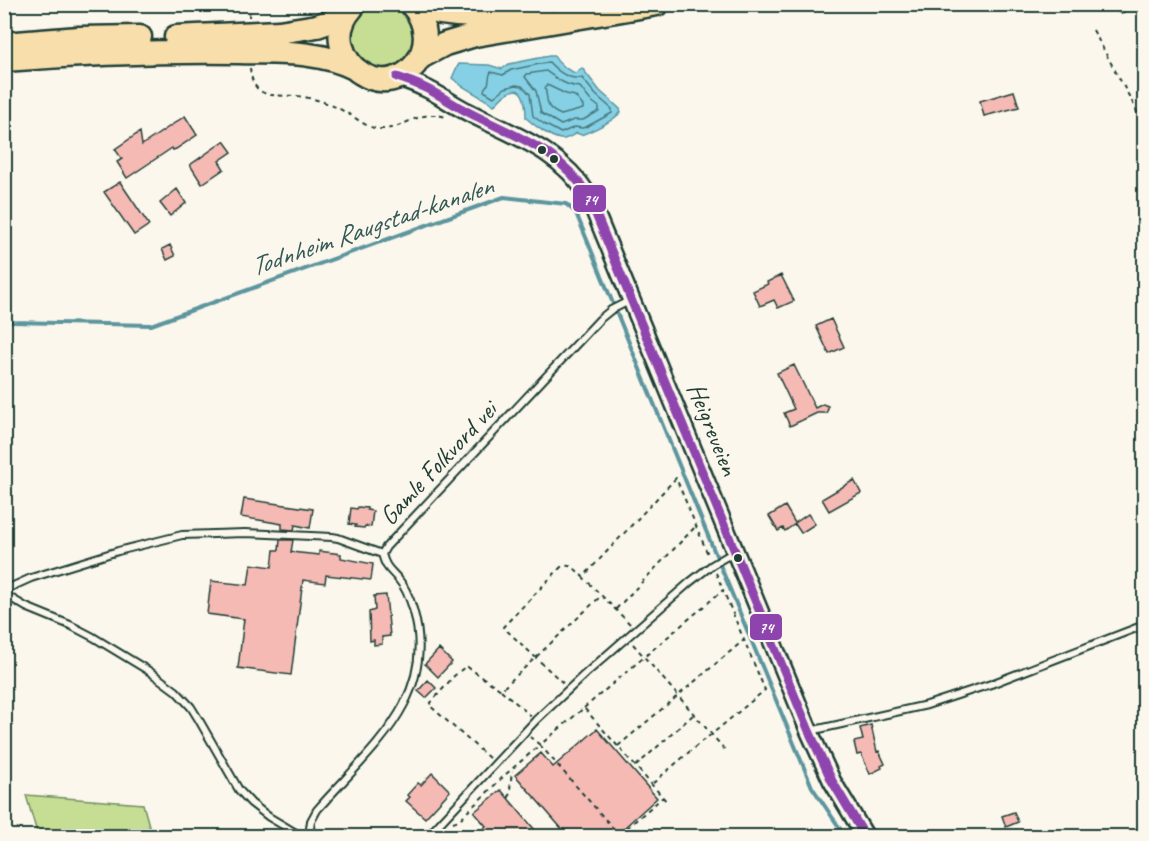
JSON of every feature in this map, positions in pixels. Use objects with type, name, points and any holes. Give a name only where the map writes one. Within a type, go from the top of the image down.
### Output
[{"type":"highway","points":[[412,5],[437,14],[468,16],[516,13],[571,4]]},
{"type":"highway","points":[[420,58],[445,44],[475,35],[657,4]]},
{"type":"highway","points":[[4,60],[85,54],[257,52],[317,55],[334,59],[375,79],[387,79],[406,73],[413,67],[425,46],[424,24],[412,5]]},
{"type":"highway","points":[[4,44],[79,38],[190,37],[279,32],[317,26],[348,9]]},
{"type":"highway","points":[[348,9],[342,24],[341,44],[343,53],[354,68]]},
{"type":"main road","name":"Heigreveien","points":[[420,58],[423,71],[429,80],[449,101]]},
{"type":"main road","name":"Heigreveien","points":[[397,77],[422,86],[465,111],[536,146],[560,162],[574,175],[588,195],[594,209],[620,305],[832,781],[865,837]]},
{"type":"lane","name":"Gamle Folkvord vei","points":[[309,837],[311,821],[317,810],[395,721],[406,701],[417,669],[419,636],[413,608],[406,590],[384,562],[382,554],[386,547],[600,320],[620,305]]},
{"type":"lane","points":[[301,837],[269,817],[239,790],[191,707],[176,691],[149,671],[83,632],[26,607],[4,593],[11,587],[31,578],[118,551],[182,535],[262,533],[332,537],[382,554]]},
{"type":"lane","points":[[428,837],[536,720],[570,688],[712,564],[730,554]]},
{"type":"lane","points":[[809,731],[927,705],[991,684],[1144,625]]},
{"type":"path","points":[[248,22],[250,4]]},
{"type":"path","points":[[1093,30],[1136,109],[1144,139]]},
{"type":"path","points":[[250,63],[253,82],[263,93],[317,100],[378,129],[387,129],[426,115],[437,114],[450,118]]},
{"type":"path","points":[[583,577],[676,478],[765,690],[652,784]]},
{"type":"path","points":[[616,609],[697,525]]},
{"type":"path","points":[[570,688],[503,627],[561,567],[575,568],[636,629]]},
{"type":"path","points":[[443,820],[449,824],[459,820],[512,769],[723,590]]},
{"type":"path","points":[[501,690],[602,596]]},
{"type":"path","points":[[628,637],[726,751]]},
{"type":"path","points":[[618,746],[744,640]]},
{"type":"path","points":[[496,763],[429,705],[454,676],[466,666],[501,690],[536,720]]},
{"type":"path","points":[[584,708],[668,803]]},
{"type":"path","points":[[636,766],[694,714]]},
{"type":"path","points":[[540,745],[619,836],[663,797]]},
{"type":"path","points":[[509,798],[512,769]]},
{"type":"green space","points":[[383,4],[401,10],[409,18],[415,36],[409,54],[401,62],[383,68],[365,62],[357,54],[351,36],[357,18],[365,10]]},
{"type":"green space","points":[[26,795],[143,804],[152,836],[38,836]]},
{"type":"water","points":[[554,56],[558,62],[575,73],[582,68],[621,112],[607,123],[591,131],[560,139],[544,132],[526,118],[523,96],[520,92],[511,91],[494,105],[452,78],[459,64],[489,65],[502,69],[509,64]]},
{"type":"building","points":[[1014,91],[1019,107],[984,116],[980,101]]},
{"type":"building","points":[[185,116],[197,135],[176,149],[172,148],[127,178],[117,162],[122,159],[115,149],[140,132],[142,145]]},
{"type":"building","points":[[224,141],[232,152],[219,161],[224,169],[202,184],[190,165]]},
{"type":"building","points":[[120,182],[149,225],[134,235],[104,192]]},
{"type":"building","points":[[177,189],[186,203],[170,216],[160,203]]},
{"type":"building","points":[[170,245],[175,256],[167,260],[162,249]]},
{"type":"building","points":[[781,275],[794,301],[778,308],[774,300],[760,306],[753,291]]},
{"type":"building","points":[[831,319],[844,347],[829,354],[816,326]]},
{"type":"building","points":[[794,365],[815,408],[823,404],[828,406],[828,409],[826,413],[817,413],[790,426],[784,413],[794,409],[777,373]]},
{"type":"building","points":[[854,480],[861,493],[829,511],[822,499]]},
{"type":"building","points":[[244,499],[313,509],[310,528],[295,525],[294,530],[282,529],[282,524],[241,517]]},
{"type":"building","points":[[785,506],[795,523],[808,514],[815,524],[801,533],[795,524],[785,531],[783,528],[778,531],[769,516]]},
{"type":"building","points":[[358,507],[373,511],[371,527],[355,527],[356,525],[349,524],[351,508],[357,509]]},
{"type":"building","points":[[280,540],[293,540],[291,552],[319,555],[319,551],[341,554],[341,558],[373,564],[371,580],[326,575],[325,583],[303,580],[291,675],[238,668],[244,619],[207,614],[211,581],[248,585],[251,564],[272,567],[274,550],[279,550]]},
{"type":"building","points":[[386,595],[390,636],[382,637],[382,644],[374,645],[374,640],[370,641],[369,612],[375,610],[374,596]]},
{"type":"building","points":[[439,649],[452,662],[438,677],[425,664]]},
{"type":"building","points":[[428,680],[436,688],[426,698],[418,691]]},
{"type":"building","points":[[871,725],[877,752],[879,751],[885,764],[870,774],[861,754],[857,755],[854,742],[863,740],[860,728]]},
{"type":"building","points":[[597,729],[657,798],[614,837],[569,837],[515,775],[541,753],[553,767]]},
{"type":"building","points":[[432,773],[450,791],[425,818],[406,801],[410,797],[407,795],[418,783],[421,785]]},
{"type":"building","points":[[501,790],[541,837],[474,837],[486,826],[474,812]]},
{"type":"building","points":[[1014,812],[1018,822],[1006,827],[1002,816]]},
{"type":"waterway","name":"Todnheim Raugstad-kanalen","points":[[4,320],[151,325],[504,197],[566,204],[576,213],[812,787],[845,836]]},
{"type":"transit line","name":"74","points":[[397,77],[429,90],[534,145],[563,166],[588,195],[809,731],[832,781],[865,836]]}]
